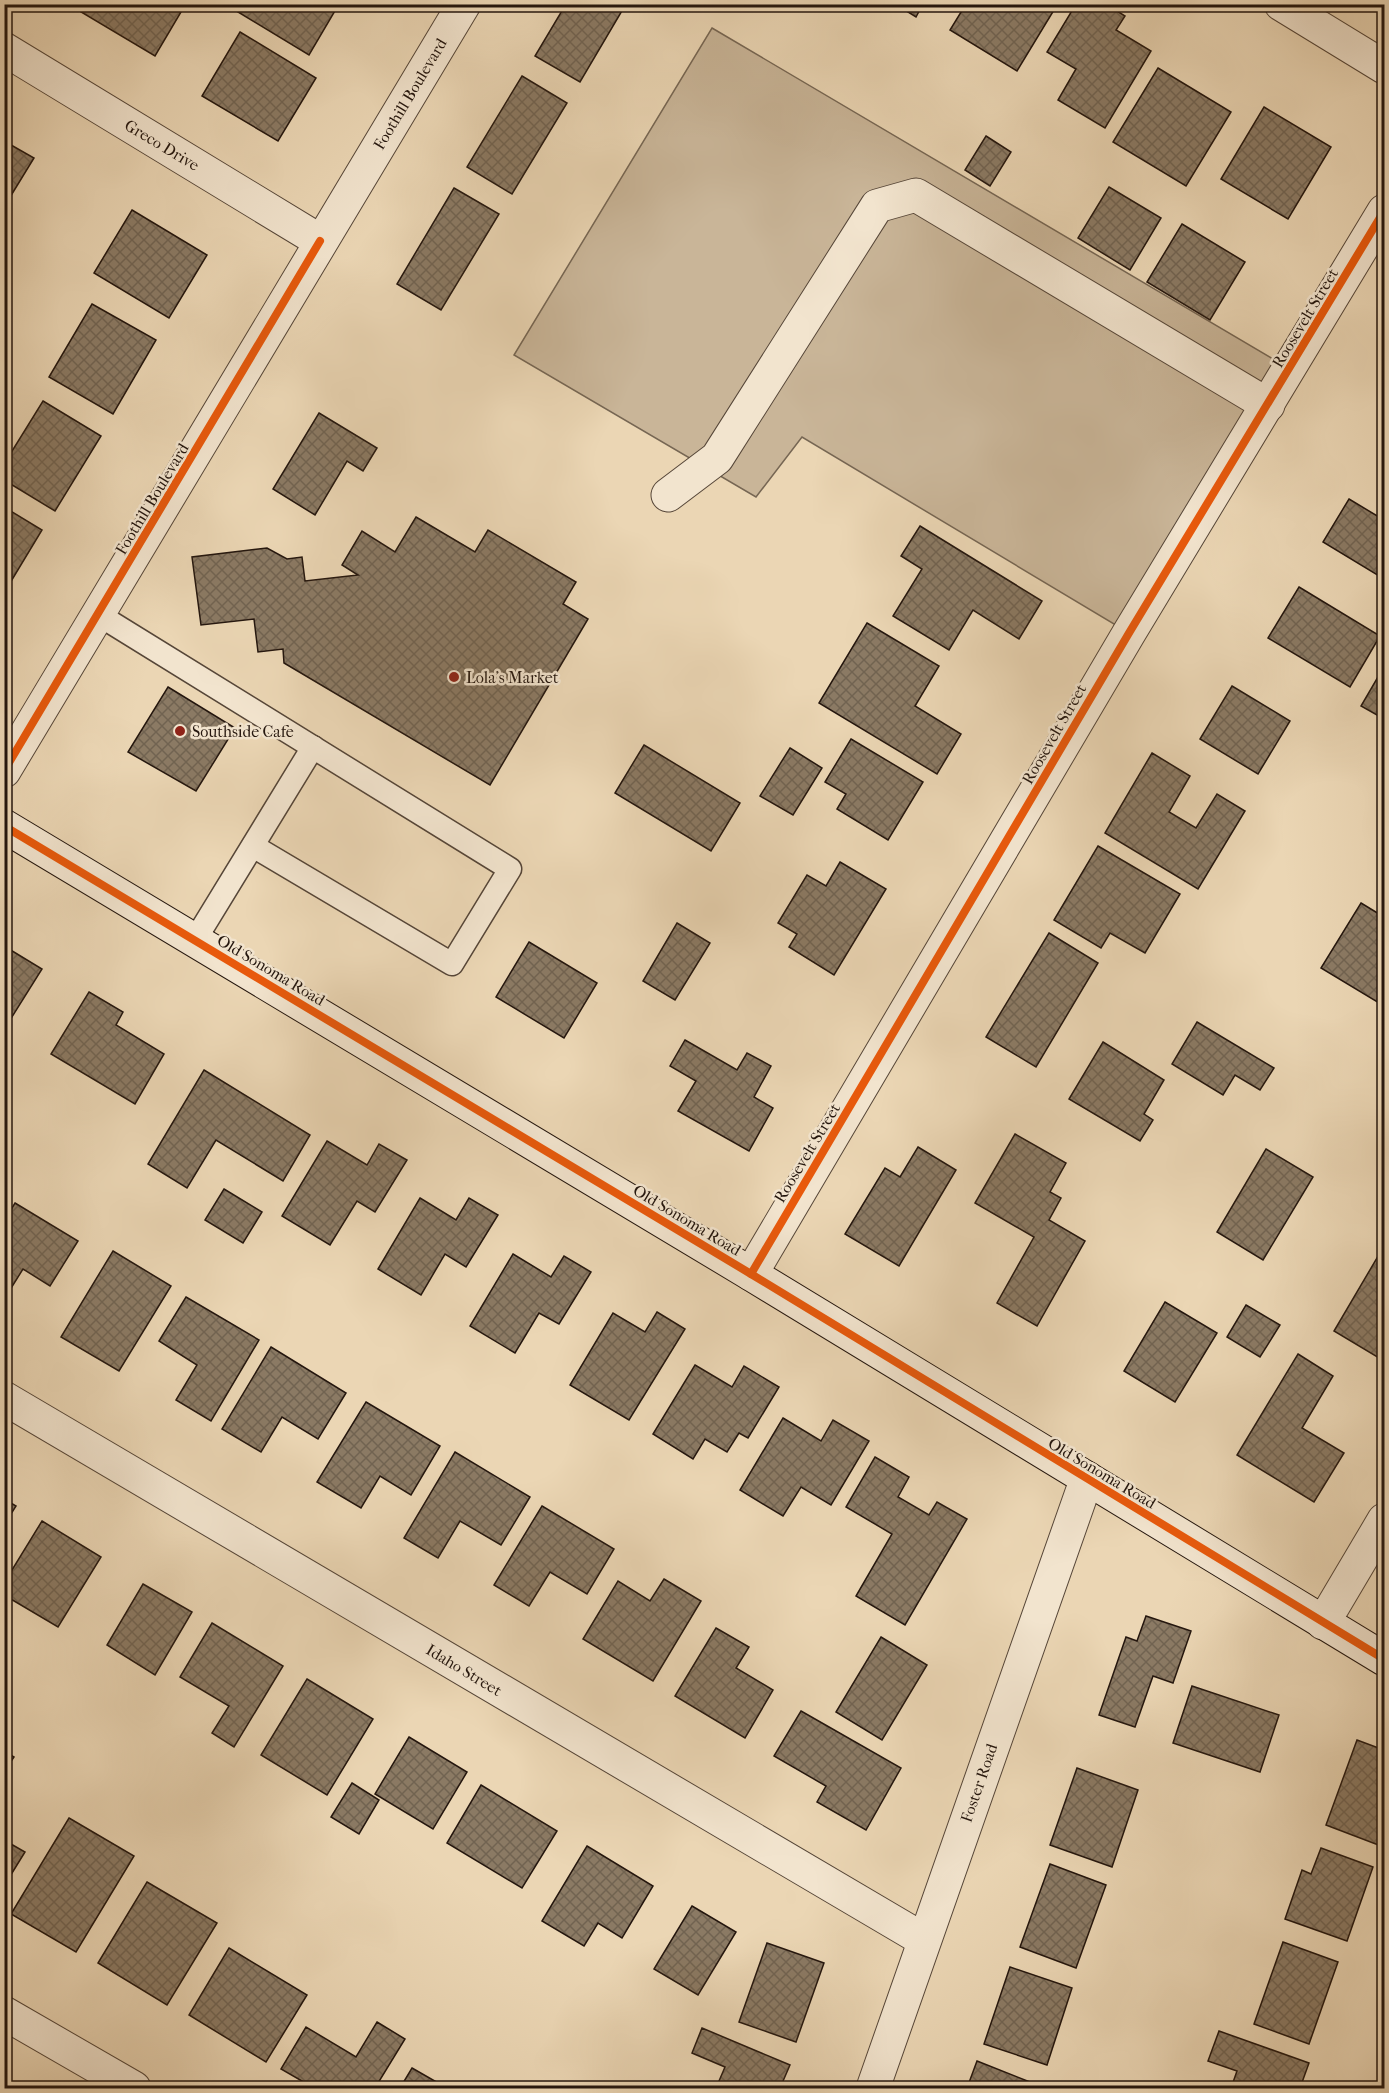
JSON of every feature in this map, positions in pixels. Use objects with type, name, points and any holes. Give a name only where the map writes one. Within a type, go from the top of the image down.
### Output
[{"type":"street","name":"Foothill Boulevard","points":[[4,771],[464,4]]},
{"type":"street","points":[[1281,4],[1384,67]]},
{"type":"street","name":"Greco Drive","points":[[4,49],[320,241]]},
{"type":"street","points":[[668,495],[717,458],[877,206],[916,195],[1268,405]]},
{"type":"street","name":"Roosevelt Street","points":[[752,1274],[1123,643],[1384,211]]},
{"type":"street","name":"Old Sonoma Road","points":[[4,826],[752,1274],[1384,1659]]},
{"type":"street","name":"Idaho Street","points":[[4,1398],[924,1940]]},
{"type":"street","name":"Foster Road","points":[[873,2088],[1087,1478]]},
{"type":"street","points":[[1323,1623],[1384,1520]]},
{"type":"street","points":[[4,2013],[134,2088]]},
{"type":"lane","points":[[99,615],[510,869],[452,964],[253,846]]},
{"type":"lane","points":[[195,940],[314,747]]},
{"type":"shaded area","points":[[712,28],[1290,369],[1129,633],[802,437],[756,497],[514,355]]},
{"type":"building","points":[[78,4],[168,4],[181,12],[155,56],[76,9]]},
{"type":"building","points":[[236,4],[339,4],[309,55],[233,9]]},
{"type":"building","points":[[566,4],[626,4],[580,82],[535,56]]},
{"type":"building","points":[[895,4],[923,4],[916,17]]},
{"type":"building","points":[[966,4],[1057,5],[1017,71],[950,30]]},
{"type":"building","points":[[1076,4],[1106,4],[1125,16],[1116,30],[1151,51],[1105,128],[1058,100],[1076,69],[1047,52]]},
{"type":"building","points":[[240,32],[316,78],[278,141],[202,96]]},
{"type":"building","points":[[1158,68],[1231,112],[1186,186],[1113,142]]},
{"type":"building","points":[[522,76],[567,103],[512,194],[467,167]]},
{"type":"building","points":[[1264,107],[1331,147],[1288,219],[1221,179]]},
{"type":"building","points":[[986,136],[1011,152],[990,186],[965,170]]},
{"type":"building","points":[[4,141],[34,158],[4,207]]},
{"type":"building","points":[[1109,187],[1161,218],[1130,270],[1078,238]]},
{"type":"building","points":[[454,188],[499,214],[441,310],[397,284]]},
{"type":"building","points":[[132,210],[207,255],[169,318],[94,273]]},
{"type":"building","points":[[1182,224],[1245,262],[1210,320],[1147,282]]},
{"type":"building","points":[[92,304],[156,340],[113,414],[49,377]]},
{"type":"building","points":[[43,401],[101,436],[55,511],[4,480],[4,464]]},
{"type":"building","points":[[319,413],[377,448],[363,471],[347,461],[315,515],[273,489]]},
{"type":"building","points":[[1349,499],[1384,520],[1384,579],[1323,542]]},
{"type":"building","points":[[4,507],[42,530],[4,593]]},
{"type":"building","points":[[416,517],[475,552],[488,530],[576,582],[563,604],[588,619],[490,785],[284,663],[283,649],[258,652],[254,619],[201,625],[192,557],[267,548],[287,559],[302,557],[305,581],[358,575],[342,565],[362,531],[395,552]]},
{"type":"building","points":[[920,526],[1042,601],[1019,639],[973,610],[949,650],[893,616],[922,569],[901,556]]},
{"type":"building","points":[[1299,587],[1380,636],[1350,687],[1268,638]]},
{"type":"building","points":[[867,623],[939,666],[915,706],[961,734],[937,774],[819,703]]},
{"type":"building","points":[[1382,670],[1384,671],[1384,719],[1361,706]]},
{"type":"building","points":[[1232,686],[1290,721],[1258,774],[1200,739]]},
{"type":"building","points":[[168,687],[235,728],[196,791],[128,752]]},
{"type":"building","points":[[851,739],[923,782],[888,840],[837,809],[846,794],[825,782]]},
{"type":"building","points":[[644,745],[740,803],[711,851],[615,793]]},
{"type":"building","points":[[790,748],[822,768],[793,815],[760,796]]},
{"type":"building","points":[[1152,753],[1190,776],[1169,812],[1196,828],[1217,794],[1245,811],[1198,889],[1105,833]]},
{"type":"building","points":[[1098,846],[1180,894],[1145,953],[1110,933],[1101,948],[1054,920]]},
{"type":"building","points":[[840,862],[886,889],[834,975],[789,947],[797,934],[778,923],[807,875],[826,886]]},
{"type":"building","points":[[1361,903],[1384,917],[1384,1006],[1321,968]]},
{"type":"building","points":[[677,923],[710,943],[675,1000],[643,981]]},
{"type":"building","points":[[1049,933],[1098,963],[1036,1067],[986,1037]]},
{"type":"building","points":[[529,942],[597,983],[564,1038],[496,997]]},
{"type":"building","points":[[4,946],[42,969],[5,1028],[4,1028]]},
{"type":"building","points":[[89,992],[123,1012],[116,1025],[164,1054],[135,1104],[51,1054]]},
{"type":"building","points":[[1197,1022],[1274,1068],[1260,1090],[1235,1075],[1223,1095],[1172,1064]]},
{"type":"building","points":[[685,1040],[737,1070],[747,1053],[771,1066],[754,1097],[773,1108],[749,1151],[678,1111],[696,1081],[670,1066]]},
{"type":"building","points":[[1103,1042],[1164,1080],[1144,1114],[1153,1120],[1140,1141],[1069,1099]]},
{"type":"building","points":[[204,1070],[310,1135],[283,1181],[216,1140],[187,1188],[148,1164]]},
{"type":"building","points":[[1015,1134],[1066,1163],[1050,1192],[1061,1198],[1049,1220],[1085,1241],[1037,1326],[997,1303],[1034,1237],[975,1203]]},
{"type":"building","points":[[327,1141],[367,1165],[379,1144],[407,1160],[375,1212],[357,1201],[330,1245],[282,1216]]},
{"type":"building","points":[[918,1147],[956,1170],[899,1266],[845,1234],[885,1168],[900,1177]]},
{"type":"building","points":[[1266,1149],[1313,1177],[1263,1260],[1217,1232]]},
{"type":"building","points":[[224,1189],[262,1212],[243,1243],[205,1220]]},
{"type":"building","points":[[420,1198],[456,1220],[469,1198],[498,1215],[466,1267],[445,1254],[421,1295],[378,1269]]},
{"type":"building","points":[[15,1203],[78,1241],[50,1286],[23,1269],[5,1298],[4,1221]]},
{"type":"building","points":[[1384,1246],[1384,1361],[1334,1331]]},
{"type":"building","points":[[113,1251],[171,1286],[119,1371],[61,1337]]},
{"type":"building","points":[[513,1254],[551,1277],[564,1256],[591,1272],[559,1324],[539,1313],[515,1353],[470,1326]]},
{"type":"building","points":[[186,1297],[259,1340],[211,1421],[176,1400],[197,1365],[159,1341]]},
{"type":"building","points":[[1165,1302],[1217,1333],[1175,1402],[1124,1371]]},
{"type":"building","points":[[1246,1305],[1280,1325],[1260,1357],[1227,1337]]},
{"type":"building","points":[[657,1312],[685,1329],[629,1420],[570,1385],[613,1313],[645,1332]]},
{"type":"building","points":[[271,1347],[346,1393],[318,1439],[282,1417],[261,1452],[222,1429]]},
{"type":"building","points":[[1298,1354],[1333,1376],[1302,1428],[1344,1453],[1314,1502],[1237,1455]]},
{"type":"building","points":[[695,1365],[732,1387],[744,1366],[779,1387],[748,1438],[739,1433],[727,1452],[705,1439],[693,1459],[653,1434]]},
{"type":"building","points":[[366,1402],[440,1446],[411,1495],[380,1476],[361,1508],[317,1482]]},
{"type":"building","points":[[783,1418],[821,1441],[833,1420],[869,1441],[831,1505],[801,1487],[783,1516],[740,1490]]},
{"type":"building","points":[[455,1452],[530,1497],[501,1545],[460,1521],[438,1558],[404,1538]]},
{"type":"building","points":[[875,1457],[909,1477],[898,1497],[929,1515],[937,1502],[967,1519],[905,1625],[856,1596],[892,1534],[846,1507]]},
{"type":"building","points":[[4,1499],[16,1506],[4,1525]]},
{"type":"building","points":[[542,1506],[614,1549],[587,1594],[550,1572],[529,1606],[494,1585]]},
{"type":"building","points":[[42,1521],[101,1557],[58,1627],[4,1595],[4,1583]]},
{"type":"building","points":[[664,1579],[701,1601],[653,1681],[583,1639],[618,1581],[650,1601]]},
{"type":"building","points":[[143,1584],[192,1612],[155,1675],[107,1645]]},
{"type":"building","points":[[1146,1616],[1191,1631],[1173,1683],[1153,1676],[1135,1727],[1099,1715],[1126,1637],[1137,1641]]},
{"type":"building","points":[[212,1623],[283,1666],[234,1747],[212,1733],[229,1706],[180,1677]]},
{"type":"building","points":[[716,1628],[749,1647],[736,1668],[773,1690],[745,1738],[675,1696]]},
{"type":"building","points":[[881,1637],[927,1665],[882,1740],[836,1712]]},
{"type":"building","points":[[307,1679],[373,1719],[327,1795],[261,1755]]},
{"type":"building","points":[[1192,1686],[1279,1715],[1260,1772],[1173,1743]]},
{"type":"building","points":[[801,1711],[901,1768],[866,1830],[817,1802],[826,1786],[774,1756]]},
{"type":"building","points":[[409,1737],[467,1772],[433,1829],[375,1794]]},
{"type":"building","points":[[1357,1740],[1384,1750],[1384,1836],[1381,1846],[1326,1825]]},
{"type":"building","points":[[4,1751],[14,1757],[4,1772]]},
{"type":"building","points":[[1077,1768],[1138,1790],[1112,1867],[1050,1845]]},
{"type":"building","points":[[352,1783],[379,1800],[359,1834],[331,1817]]},
{"type":"building","points":[[481,1785],[557,1831],[522,1888],[447,1843]]},
{"type":"building","points":[[69,1818],[134,1856],[76,1952],[11,1914]]},
{"type":"building","points":[[4,1840],[25,1852],[4,1886]]},
{"type":"building","points":[[587,1846],[653,1886],[622,1938],[598,1923],[584,1946],[542,1921]]},
{"type":"building","points":[[1321,1848],[1373,1867],[1347,1941],[1285,1919],[1302,1870],[1311,1874]]},
{"type":"building","points":[[1050,1864],[1106,1885],[1076,1968],[1020,1947]]},
{"type":"building","points":[[147,1882],[217,1923],[167,2005],[98,1963]]},
{"type":"building","points":[[692,1906],[736,1932],[698,1995],[654,1969]]},
{"type":"building","points":[[1283,1942],[1338,1962],[1309,2044],[1254,2024]]},
{"type":"building","points":[[767,1943],[824,1963],[796,2042],[739,2022]]},
{"type":"building","points":[[229,1948],[307,1995],[266,2062],[189,2015]]},
{"type":"building","points":[[1010,1967],[1072,1988],[1047,2065],[984,2044]]},
{"type":"building","points":[[377,2022],[405,2039],[375,2088],[314,2088],[281,2069],[306,2027],[356,2057]]},
{"type":"building","points":[[702,2028],[790,2065],[780,2088],[716,2088],[725,2067],[692,2053]]},
{"type":"building","points":[[1219,2031],[1309,2063],[1300,2088],[1231,2088],[1237,2071],[1208,2061]]},
{"type":"building","points":[[977,2061],[1035,2084],[1033,2088],[967,2088]]},
{"type":"building","points":[[412,2068],[447,2088],[400,2088]]},
{"type":"cycle path","points":[[751,1274],[1129,633],[1384,211]]},
{"type":"cycle path","points":[[4,771],[320,241]]},
{"type":"cycle path","points":[[4,826],[751,1274],[1384,1659]]},
{"type":"place","name":"Lola’s Market","points":[[454,677]]},
{"type":"place","name":"Southside Cafe","points":[[180,731]]}]
